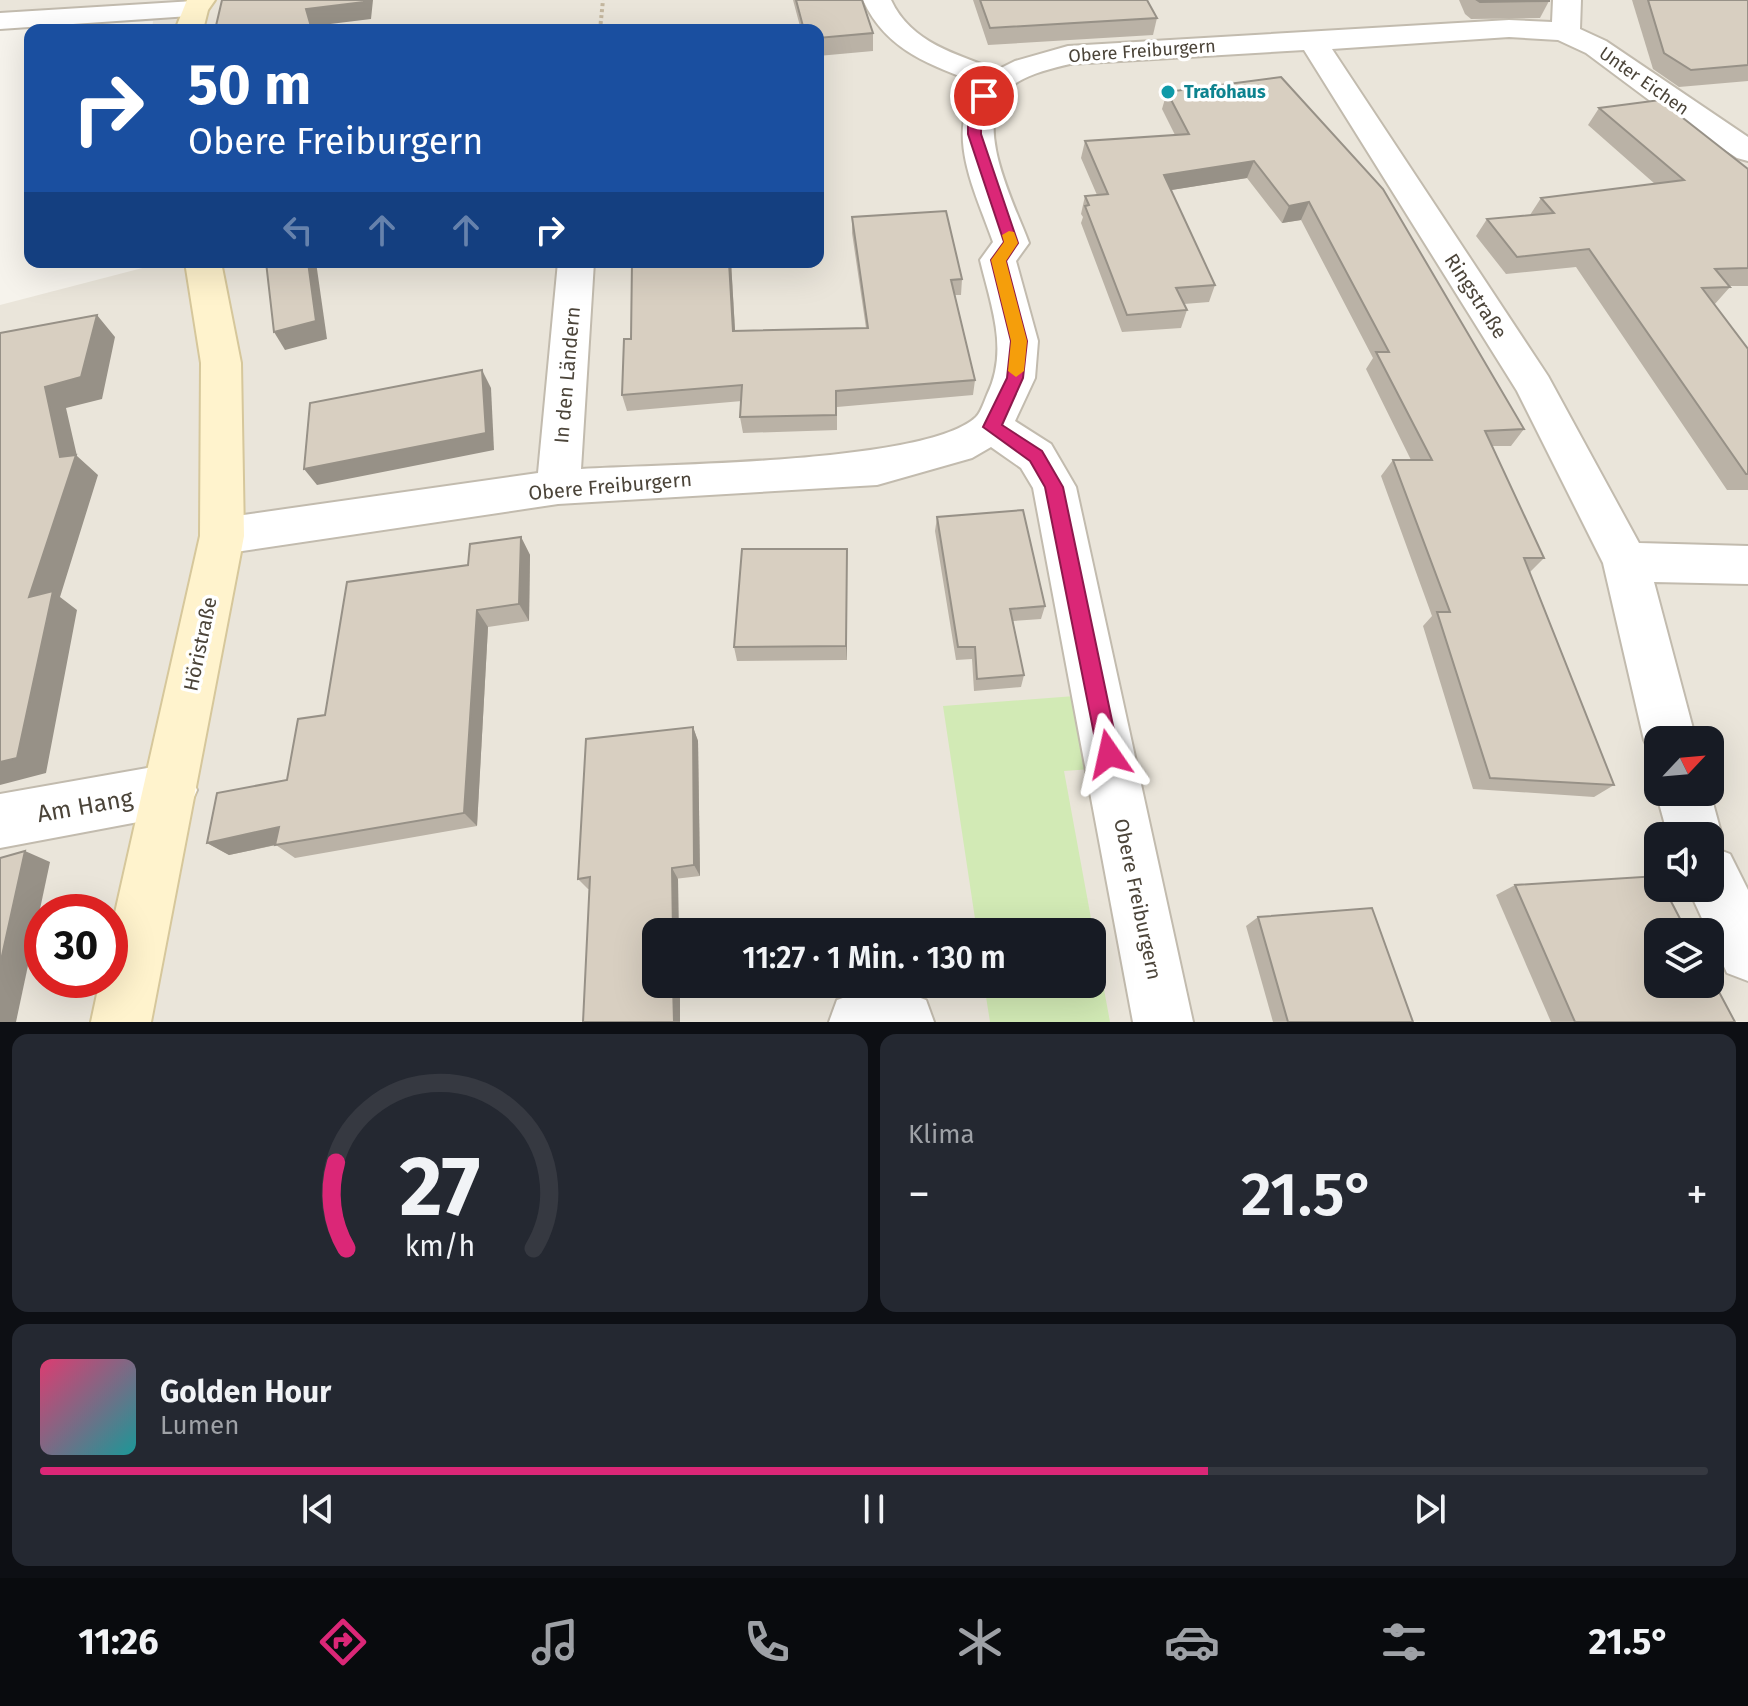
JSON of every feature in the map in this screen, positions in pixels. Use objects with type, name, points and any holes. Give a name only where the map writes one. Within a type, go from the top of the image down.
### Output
[{"type":"main road","name":"Höristraße","points":[[121,1022],[222,536],[221,363],[204,268]]},
{"type":"street","points":[[877,0],[884,21],[910,44],[998,81]]},
{"type":"street","points":[[0,21],[195,13]]},
{"type":"street","name":"Obere Freiburgern","points":[[222,536],[558,487],[877,468],[957,447],[992,427],[1015,378],[1019,341],[998,260],[1011,243],[975,134],[975,114],[984,96],[998,81],[1042,60],[1068,55],[1531,26],[1566,17]]},
{"type":"street","name":"Unter Eichen","points":[[1566,17],[1596,47],[1664,97],[1748,151]]},
{"type":"street","name":"Ringstraße","points":[[1311,39],[1534,386],[1626,562],[1667,726]]},
{"type":"street","name":"In den Ländern","points":[[558,487],[576,268]]},
{"type":"street","name":"Obere Freiburgern","points":[[992,427],[1036,456],[1054,487],[1163,1022]]},
{"type":"street","points":[[1626,562],[1748,565]]},
{"type":"street","name":"Am Hang","points":[[0,821],[170,790]]},
{"type":"street","points":[[859,1022],[884,1014],[904,1022]]},
{"type":"path","points":[[601,24],[603,0]]},
{"type":"shaded area","points":[[0,0],[1748,0],[1748,1022],[0,1022],[0,305],[142,268],[824,268],[824,24],[153,24],[153,21],[24,24],[24,28],[0,29]]},
{"type":"green space","points":[[1075,696],[1091,769],[1064,771],[1091,918],[975,918],[943,706]]},
{"type":"green space","points":[[986,998],[1106,998],[1110,1022],[990,1022]]},
{"type":"building","points":[[222,0],[364,0],[306,9],[310,24],[216,24]]},
{"type":"building","points":[[796,0],[862,0],[873,33],[824,37],[824,24],[802,24]]},
{"type":"building","points":[[980,0],[1147,0],[1157,18],[990,28]]},
{"type":"building","points":[[1477,0],[1549,0],[1549,1],[1480,2]]},
{"type":"building","points":[[1648,0],[1748,0],[1748,65],[1691,70],[1664,53]]},
{"type":"building","points":[[1281,77],[1383,189],[1524,429],[1485,431],[1544,558],[1524,558],[1614,785],[1490,778],[1437,612],[1450,612],[1393,460],[1432,460],[1376,352],[1389,352],[1309,202],[1289,206],[1254,161],[1164,175],[1215,285],[1176,288],[1187,310],[1127,315],[1085,206],[1089,205],[1085,196],[1108,194],[1085,141],[1189,134],[1167,92]]},
{"type":"building","points":[[1660,100],[1748,169],[1748,268],[1715,269],[1730,287],[1702,288],[1748,349],[1748,474],[1589,249],[1517,257],[1487,219],[1554,213],[1541,198],[1684,180],[1599,108]]},
{"type":"building","points":[[946,211],[962,279],[951,280],[975,380],[836,391],[836,415],[740,417],[742,385],[622,395],[624,339],[631,339],[632,268],[729,268],[733,331],[868,328],[852,217]]},
{"type":"building","points":[[267,268],[309,268],[316,321],[274,332]]},
{"type":"building","points":[[97,315],[81,377],[45,387],[60,457],[76,455],[29,597],[53,591],[17,758],[0,762],[0,333]]},
{"type":"building","points":[[482,370],[486,433],[304,469],[310,403]]},
{"type":"building","points":[[1023,510],[1045,606],[1010,609],[1024,675],[977,679],[975,647],[958,647],[937,517]]},
{"type":"building","points":[[521,537],[519,604],[477,610],[464,813],[275,845],[279,827],[207,843],[217,793],[287,780],[298,719],[325,715],[347,582],[468,565],[470,544]]},
{"type":"building","points":[[742,549],[847,549],[846,646],[734,647]]},
{"type":"building","points":[[693,727],[694,865],[672,868],[673,918],[642,918],[642,998],[673,998],[674,1022],[583,1022],[590,877],[578,879],[586,739]]},
{"type":"building","points":[[25,851],[0,965],[0,858]]},
{"type":"building","points":[[1644,877],[1644,902],[1671,902],[1680,918],[1644,918],[1644,998],[1722,998],[1735,1022],[1575,1022],[1515,885]]},
{"type":"building","points":[[1372,908],[1413,1022],[1288,1022],[1258,917]]},
{"type":"slow traffic","points":[[1009,235],[1011,243],[998,260],[1019,341],[1016,371]]},
{"type":"place","name":"Trafohaus","points":[[1168,92]]},
{"type":"route","points":[[984,96],[975,114],[975,134],[1011,243],[998,260],[1019,341],[1015,378],[992,427],[1036,456],[1054,487],[1109,754]]}]
